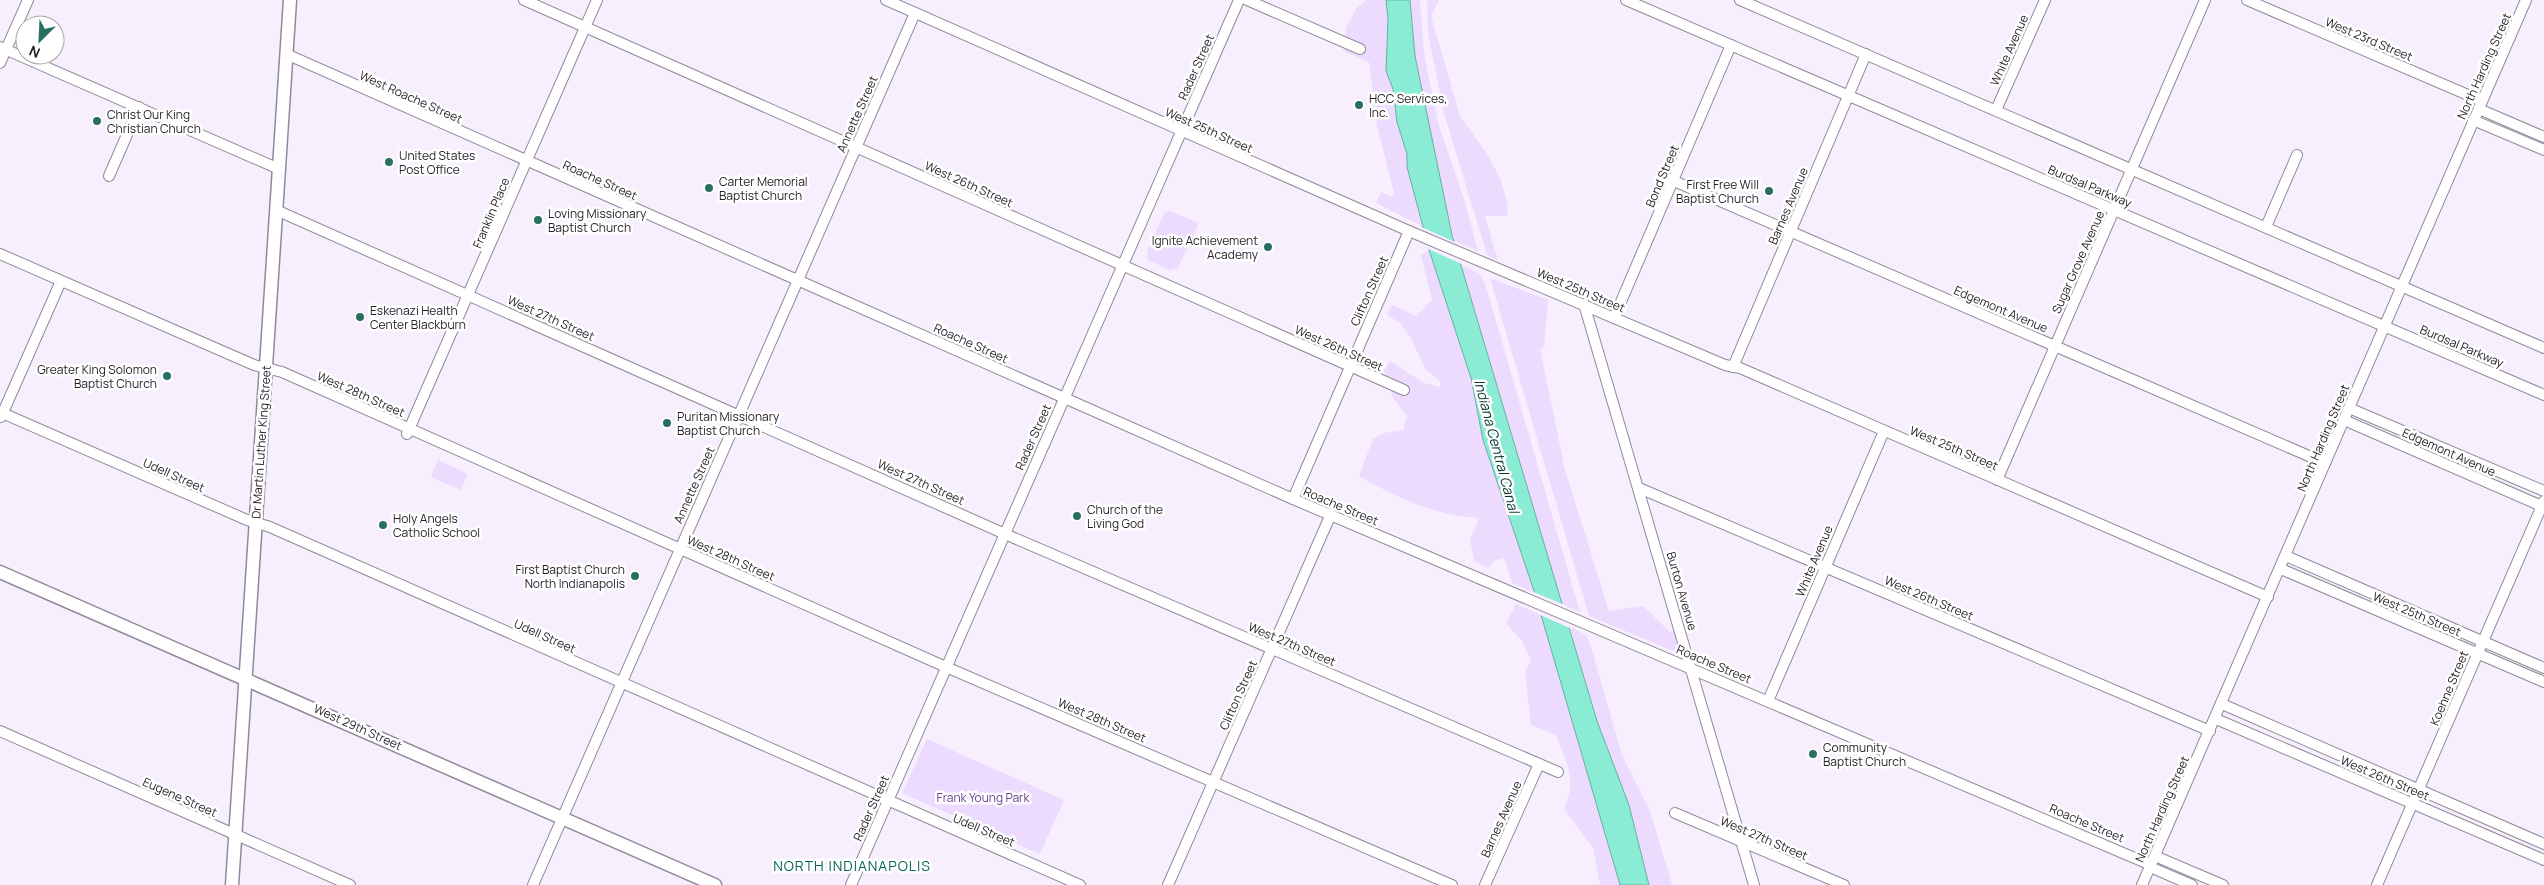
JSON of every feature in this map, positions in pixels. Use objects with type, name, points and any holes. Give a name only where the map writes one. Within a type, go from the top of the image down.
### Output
[{"type":"main road","name":"Dr Martin Luther King Street","points":[[232,885],[290,0]]},
{"type":"main road","name":"West 29th Street","points":[[0,572],[715,885]]},
{"type":"street","points":[[0,63],[3,48],[28,0]]},
{"type":"street","name":"West 26th Street","points":[[524,0],[1404,390]]},
{"type":"street","name":"Franklin Place","points":[[408,432],[597,0]]},
{"type":"street","name":"West 25th Street","points":[[886,0],[1412,232],[1884,431],[2268,597]]},
{"type":"street","name":"Rader Street","points":[[851,885],[1239,0]]},
{"type":"street","points":[[1247,0],[1360,49]]},
{"type":"street","name":"Burdsal Parkway","points":[[1626,0],[2544,395]]},
{"type":"street","points":[[1740,0],[2544,348]]},
{"type":"street","name":"White Avenue","points":[[1996,110],[2045,0]]},
{"type":"street","name":"Sugar Grove Avenue","points":[[1996,480],[2205,0]]},
{"type":"street","name":"West 23rd Street","points":[[2247,0],[2480,105],[2544,137]]},
{"type":"street","name":"North Harding Street","points":[[2142,885],[2216,719],[2526,0]]},
{"type":"street","name":"Annette Street","points":[[533,885],[915,13]]},
{"type":"street","name":"Bond Street","points":[[1614,318],[1670,179],[1731,45]]},
{"type":"street","points":[[3,48],[278,168]]},
{"type":"street","name":"West Roache Street","points":[[286,54],[526,161]]},
{"type":"street","name":"Barnes Avenue","points":[[1733,367],[1866,54]]},
{"type":"street","points":[[109,176],[139,107]]},
{"type":"street","points":[[2474,120],[2544,150]]},
{"type":"street","points":[[2266,227],[2297,155]]},
{"type":"street","name":"Roache Street","points":[[526,161],[1293,499],[2152,863],[2223,885]]},
{"type":"street","name":"Edgemont Avenue","points":[[1670,179],[2325,463]]},
{"type":"street","name":"West 27th Street","points":[[276,210],[1005,534],[1558,772]]},
{"type":"street","name":"Clifton Street","points":[[1293,499],[1350,366],[1412,232]]},
{"type":"street","name":"West 28th Street","points":[[0,254],[266,368],[282,372],[408,432],[1452,885]]},
{"type":"street","points":[[1,415],[61,281]]},
{"type":"street","name":"Burton Avenue","points":[[1584,304],[1754,885]]},
{"type":"street","name":"Edgemont Avenue","points":[[2349,408],[2544,491]]},
{"type":"street","name":"Udell Street","points":[[1,415],[255,524],[270,526],[888,802],[1080,885]]},
{"type":"street","name":"Edgemont Avenue","points":[[2344,420],[2543,505]]},
{"type":"street","name":"White Avenue","points":[[1768,701],[1884,431]]},
{"type":"street","name":"West 26th Street","points":[[1639,488],[2210,731]]},
{"type":"street","name":"Koehne Street","points":[[2377,885],[2543,505]]},
{"type":"street","name":"Clifton Street","points":[[1168,885],[1331,514]]},
{"type":"street","name":"West 25th Street","points":[[2286,556],[2544,668]]},
{"type":"street","name":"West 25th Street","points":[[2280,569],[2544,682]]},
{"type":"street","name":"West 26th Street","points":[[2222,704],[2544,844]]},
{"type":"street","name":"West 26th Street","points":[[2216,719],[2544,860]]},
{"type":"street","name":"Eugene Street","points":[[0,731],[350,885]]},
{"type":"street","name":"Barnes Avenue","points":[[1486,885],[1539,764]]},
{"type":"street","name":"West 27th Street","points":[[1675,813],[1844,885]]},
{"type":"street","name":"Roache Street","points":[[2152,863],[2192,885]]},
{"type":"green space","points":[[1366,0],[1386,0],[1388,19],[1386,71],[1393,89],[1397,122],[1407,154],[1407,167],[1422,226],[1376,203],[1381,192],[1392,197],[1394,193],[1377,125],[1369,62],[1345,52],[1346,28],[1356,9]]},
{"type":"green space","points":[[1410,0],[1420,0],[1424,54],[1439,126],[1464,199],[1478,251],[1453,240],[1415,56]]},
{"type":"green space","points":[[1427,0],[1439,0],[1431,16],[1460,116],[1487,154],[1500,178],[1507,202],[1508,216],[1485,216],[1498,261],[1487,255],[1444,113],[1428,33]]},
{"type":"green space","points":[[1171,211],[1199,223],[1178,268],[1169,270],[1148,260],[1147,252],[1164,213]]},
{"type":"green space","points":[[1429,250],[1471,378],[1483,440],[1534,592],[1512,583],[1504,558],[1495,560],[1488,568],[1474,561],[1470,540],[1479,518],[1447,513],[1416,504],[1359,476],[1373,439],[1384,433],[1403,430],[1407,416],[1393,398],[1384,370],[1390,361],[1424,383],[1440,387],[1441,382],[1425,369],[1411,338],[1400,323],[1387,315],[1392,305],[1416,316],[1432,300],[1421,255]]},
{"type":"green space","points":[[1461,264],[1480,274],[1485,283],[1580,612],[1562,604]]},
{"type":"green space","points":[[1490,278],[1548,300],[1544,347],[1540,348],[1565,470],[1609,611],[1643,606],[1670,632],[1676,631],[1680,648],[1678,653],[1589,616]]},
{"type":"green space","points":[[438,460],[468,474],[461,490],[431,477]]},
{"type":"green space","points":[[1516,604],[1541,615],[1620,885],[1600,885],[1593,848],[1564,809],[1568,799],[1570,780],[1567,763],[1556,735],[1531,725],[1525,671],[1531,661],[1522,641],[1506,623]]},
{"type":"green space","points":[[1570,627],[1586,635],[1590,643],[1622,755],[1650,811],[1672,885],[1649,885],[1629,805],[1597,721]]},
{"type":"green space","name":"Frank Young Park","points":[[927,739],[1064,800],[1040,854],[902,793]]},
{"type":"water","name":"Indiana Central Canal","points":[[1386,0],[1410,0],[1415,56],[1452,235],[1597,721],[1629,805],[1649,885],[1620,885],[1534,591],[1483,440],[1471,378],[1430,253],[1407,167],[1407,154],[1397,122],[1393,89],[1386,71],[1388,19]]},
{"type":"pier","points":[[1419,226],[1457,243],[1464,265],[1426,248]]},
{"type":"pier","points":[[1531,591],[1565,605],[1572,629],[1538,614]]},
{"type":"place","name":"HCC Services, Inc.","points":[[1359,105]]},
{"type":"place","name":"Christ Our King Christian Church","points":[[97,121]]},
{"type":"place","name":"United States Post Office","points":[[389,162]]},
{"type":"place","name":"Carter Memorial Baptist Church","points":[[709,188]]},
{"type":"place","name":"First Free Will Baptist Church","points":[[1769,191]]},
{"type":"place","name":"Loving Missionary Baptist Church","points":[[538,220]]},
{"type":"place","name":"Ignite Achievement Academy","points":[[1268,247]]},
{"type":"place","name":"Eskenazi Health Center Blackburn","points":[[360,317]]},
{"type":"place","name":"Greater King Solomon Baptist Church","points":[[167,376]]},
{"type":"place","name":"Puritan Missionary Baptist Church","points":[[667,423]]},
{"type":"place","name":"Church of the Living God","points":[[1077,516]]},
{"type":"place","name":"Holy Angels Catholic School","points":[[383,525]]},
{"type":"place","name":"First Baptist Church North Indianapolis","points":[[635,576]]},
{"type":"place","name":"Community Baptist Church","points":[[1813,754]]},
{"type":"district","name":"NORTH INDIANAPOLIS","points":[[852,865]]}]
